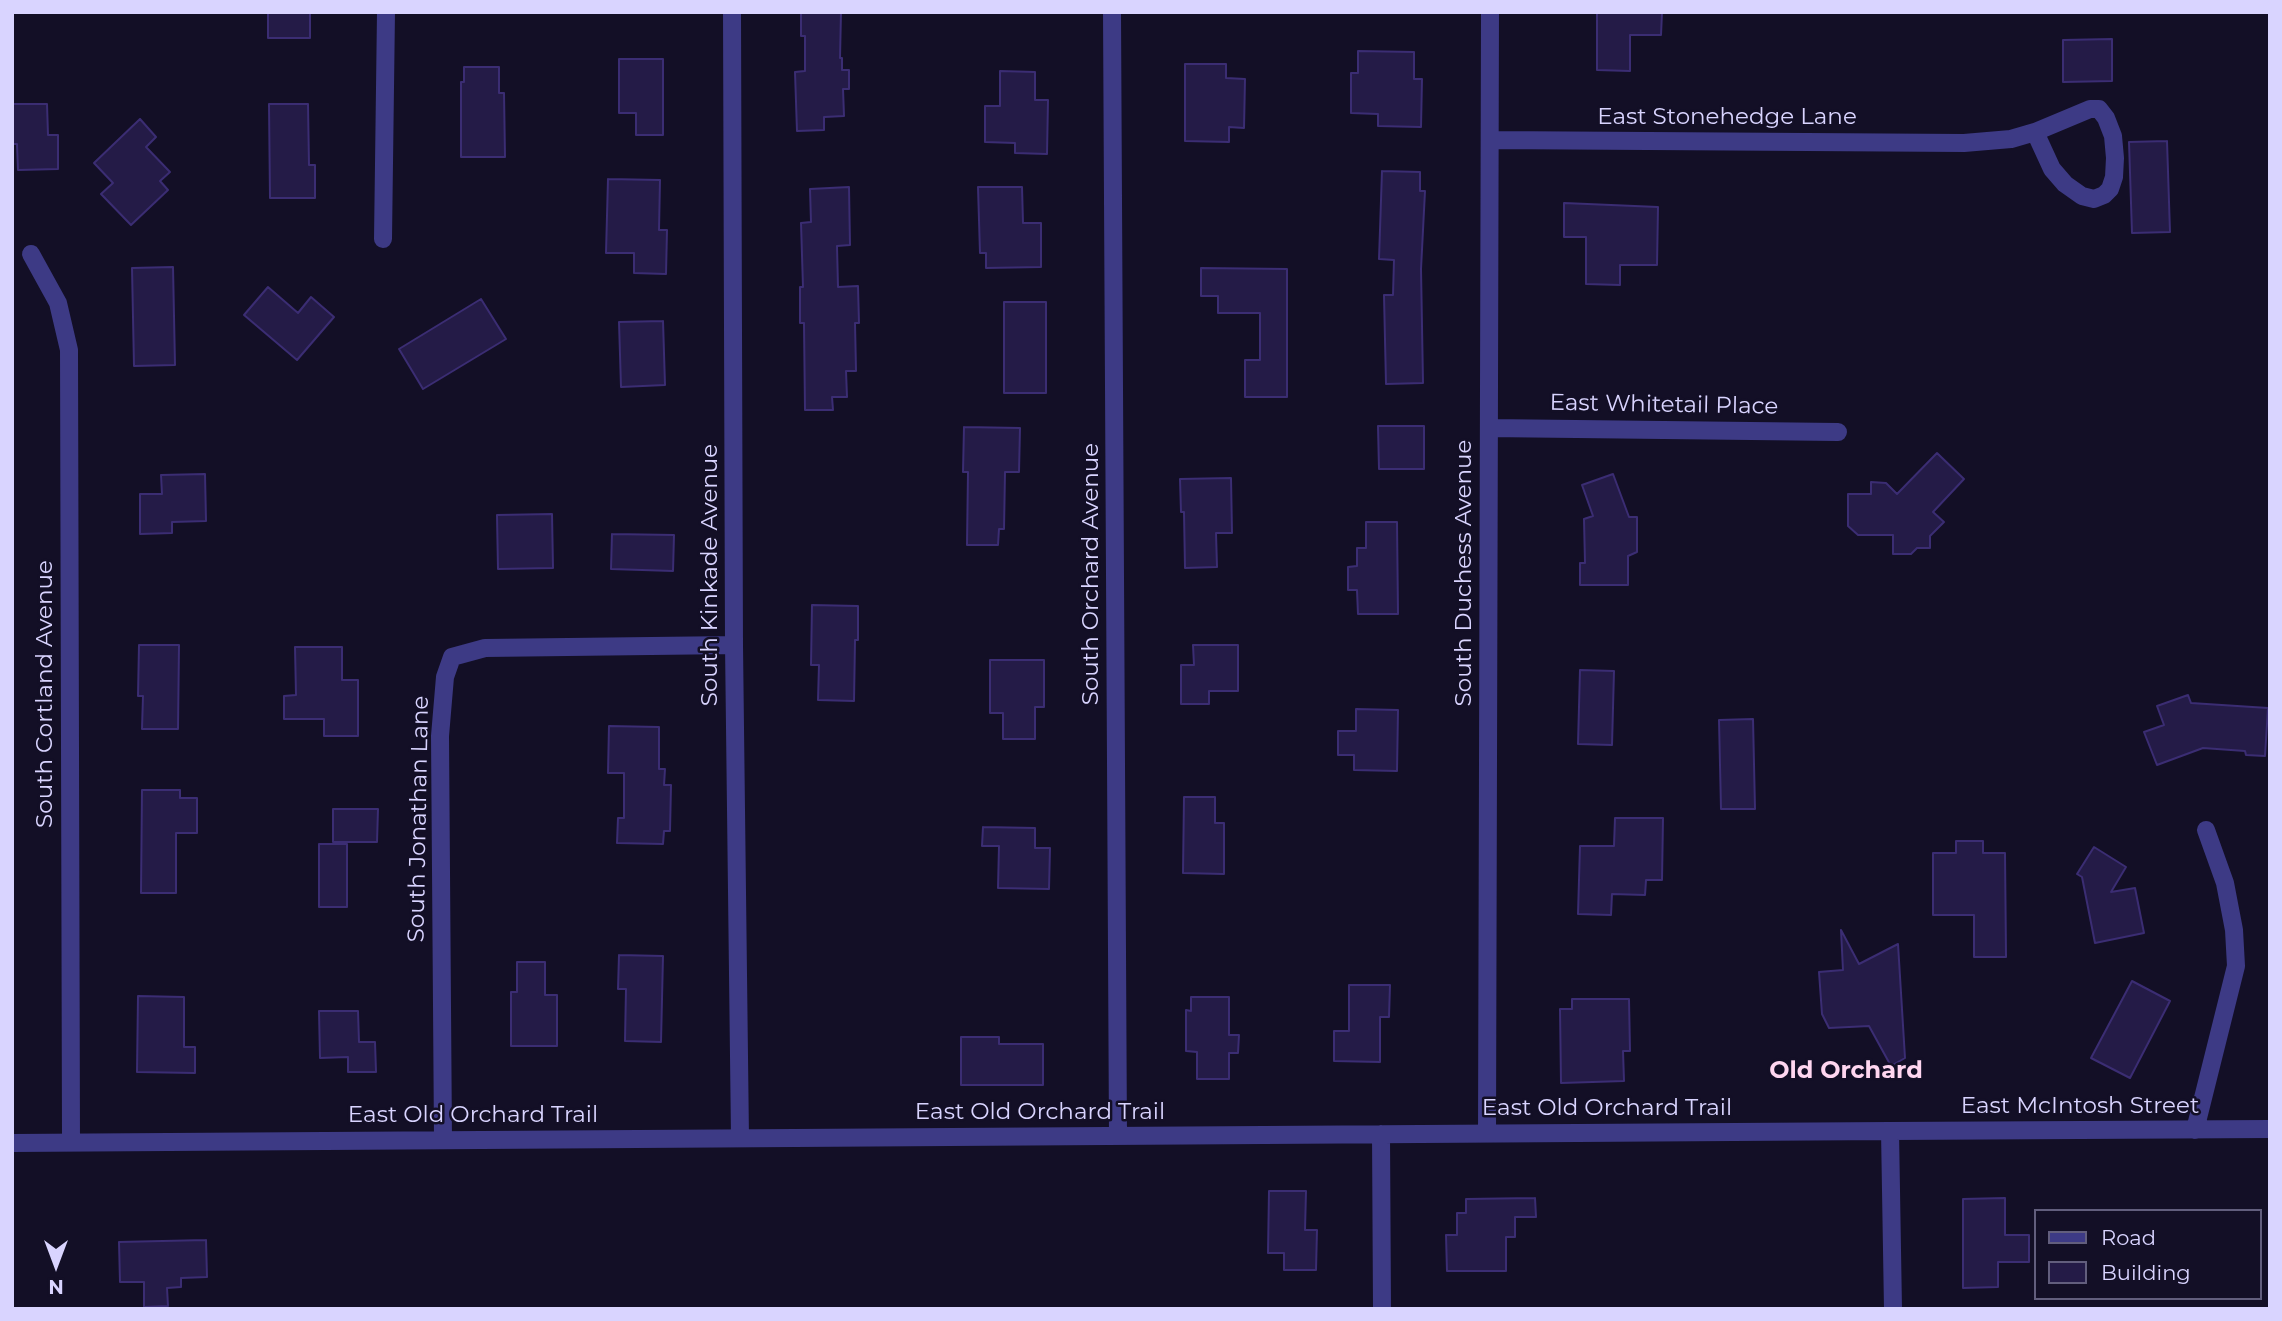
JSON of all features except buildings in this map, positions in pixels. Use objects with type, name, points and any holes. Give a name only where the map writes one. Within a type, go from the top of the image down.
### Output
[{"type":"street","points":[[383,239],[386,12]]},
{"type":"street","name":"South Kinkade Avenue","points":[[732,12],[734,645],[740,1138]]},
{"type":"street","name":"South Orchard Avenue","points":[[1112,12],[1118,1136]]},
{"type":"street","name":"South Duchess Avenue","points":[[1487,1133],[1490,12]]},
{"type":"street","points":[[2090,109],[2099,109],[2113,136],[2116,158],[2114,177],[2105,195],[2094,199],[2082,196],[2065,184],[2052,169],[2035,132],[2090,109]]},
{"type":"street","name":"East Stonehedge Lane","points":[[1490,140],[1964,143],[2011,139],[2035,132]]},
{"type":"street","name":"South Cortland Avenue","points":[[31,254],[58,303],[69,350],[71,1142]]},
{"type":"street","name":"East Whitetail Place","points":[[1489,428],[1838,432]]},
{"type":"street","name":"South Jonathan Lane","points":[[443,1140],[440,736],[445,677],[452,657],[485,648],[734,645]]},
{"type":"street","points":[[2195,1130],[2236,966],[2234,930],[2225,883],[2206,830]]},
{"type":"street","name":"East McIntosh Street","points":[[1890,1131],[2270,1129]]},
{"type":"street","points":[[1890,1131],[1893,1309]]},
{"type":"street","name":"East Old Orchard Trail","points":[[12,1143],[1890,1131]]},
{"type":"street","points":[[1381,1134],[1382,1309]]},
{"type":"district","name":"Old Orchard","points":[[1846,1071]]}]
